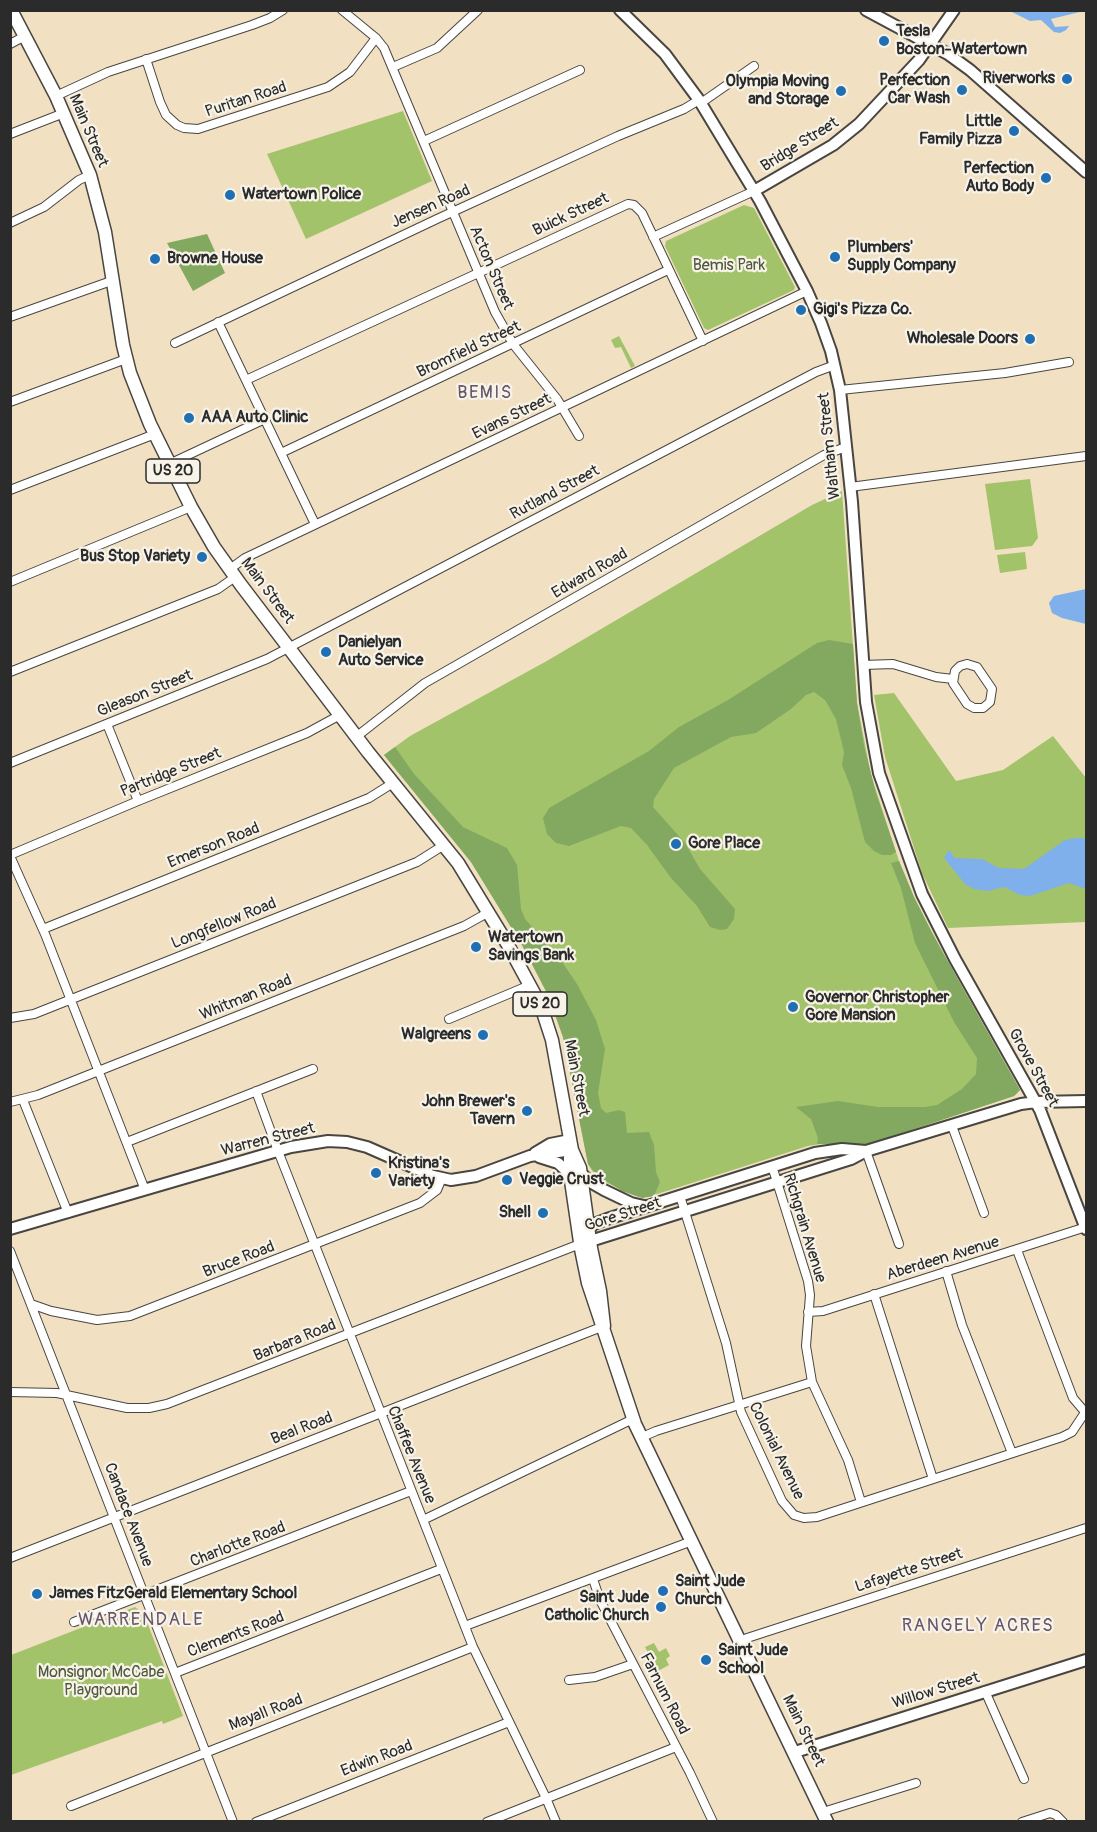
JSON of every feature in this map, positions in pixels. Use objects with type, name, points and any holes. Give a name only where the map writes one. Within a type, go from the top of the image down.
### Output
[{"type":"main road","name":"Main Street","points":[[14,11],[64,113],[90,175],[102,214],[126,359],[139,399],[191,507],[232,573],[356,737],[444,845],[489,912],[544,1012],[552,1040],[571,1145],[570,1158],[588,1228],[585,1243]]},
{"type":"main road","name":"Main Street","points":[[575,1174],[585,1243],[600,1291],[604,1326],[633,1419],[825,1817]]},
{"type":"street","points":[[56,96],[94,78],[252,25],[283,10]]},
{"type":"street","name":"Acton Street","points":[[342,10],[376,38],[384,48],[495,312],[513,344],[563,408],[579,436]]},
{"type":"street","points":[[393,67],[437,48],[478,10]]},
{"type":"street","name":"Waltham Street","points":[[620,10],[665,54],[700,102],[754,190],[807,291],[827,337],[840,390],[868,716],[879,773],[914,876],[939,928]]},
{"type":"street","points":[[866,10],[948,54],[975,74],[1086,172]]},
{"type":"street","name":"Bridge Street","points":[[653,237],[754,190],[825,150],[851,132],[916,63],[954,10]]},
{"type":"street","points":[[10,44],[25,36]]},
{"type":"street","name":"Puritan Road","points":[[146,59],[166,115],[177,125],[198,129],[328,87],[350,72],[376,38]]},
{"type":"street","name":"Jensen Road","points":[[174,343],[618,136],[700,102],[754,66]]},
{"type":"street","points":[[424,141],[580,70]]},
{"type":"street","points":[[10,134],[64,113]]},
{"type":"street","points":[[10,223],[44,207],[90,175]]},
{"type":"street","name":"Buick Street","points":[[246,380],[628,204],[639,208],[703,341]]},
{"type":"street","name":"Bromfield Street","points":[[281,453],[668,270]]},
{"type":"street","points":[[10,317],[114,280]]},
{"type":"street","name":"Evans Street","points":[[10,672],[218,589],[245,558],[807,291]]},
{"type":"street","points":[[218,322],[315,524]]},
{"type":"street","points":[[10,402],[126,359]]},
{"type":"street","points":[[840,390],[1005,373],[1069,362]]},
{"type":"street","name":"Rutland Street","points":[[288,647],[816,372],[835,365]]},
{"type":"street","points":[[169,464],[265,419]]},
{"type":"street","points":[[10,489],[155,434]]},
{"type":"street","name":"Edward Road","points":[[356,737],[425,683],[824,455],[846,447]]},
{"type":"street","points":[[850,487],[1086,456]]},
{"type":"street","points":[[10,582],[191,507]]},
{"type":"street","name":"Gleason Street","points":[[10,763],[267,659],[288,647]]},
{"type":"street","points":[[863,665],[893,664],[941,678],[953,679]]},
{"type":"street","points":[[967,664],[977,667],[992,689],[990,702],[983,708],[970,707],[955,687],[953,679],[955,671],[960,666],[967,664]]},
{"type":"street","name":"Partridge Street","points":[[10,856],[138,801],[307,733],[340,716]]},
{"type":"street","points":[[107,724],[138,801]]},
{"type":"street","name":"Emerson Road","points":[[43,928],[369,798],[393,783]]},
{"type":"street","name":"Longfellow Road","points":[[10,1018],[30,1016],[71,1000],[417,862],[444,845]]},
{"type":"street","points":[[10,856],[43,928],[145,1190]]},
{"type":"street","name":"Whitman Road","points":[[10,1102],[23,1100],[99,1071],[464,926],[489,912]]},
{"type":"street","name":"Grove Street","points":[[939,928],[1036,1102],[1086,1228]]},
{"type":"street","points":[[449,1019],[530,985]]},
{"type":"street","points":[[127,1142],[313,1069]]},
{"type":"street","name":"Chaffee Avenue","points":[[256,1091],[441,1569],[473,1647],[555,1821]]},
{"type":"street","points":[[23,1100],[68,1213]]},
{"type":"street","name":"Gore Street","points":[[585,1243],[851,1159],[866,1151],[1021,1104],[1086,1101]]},
{"type":"street","points":[[952,1126],[984,1213]]},
{"type":"street","name":"Warren Street","points":[[10,1229],[278,1151],[328,1141],[348,1142],[381,1152],[418,1170],[442,1178],[467,1178],[530,1156],[571,1145]]},
{"type":"street","name":"Gore Street","points":[[588,1228],[602,1221],[828,1149],[866,1151]]},
{"type":"street","points":[[866,1151],[899,1244]]},
{"type":"street","points":[[530,1156],[555,1162],[623,1200],[648,1206]]},
{"type":"street","name":"Richgrain Avenue","points":[[772,1167],[808,1281],[810,1295],[806,1346],[812,1382],[848,1460],[861,1502]]},
{"type":"street","name":"Bruce Road","points":[[31,1304],[51,1311],[97,1320],[129,1316],[426,1200],[437,1190],[442,1178]]},
{"type":"street","name":"Colonial Avenue","points":[[680,1196],[726,1343],[738,1404],[782,1502],[794,1515],[804,1518],[817,1517],[1067,1435],[1076,1427],[1086,1412]]},
{"type":"street","name":"Aberdeen Avenue","points":[[808,1312],[823,1311],[1086,1228]]},
{"type":"street","name":"Barbara Road","points":[[10,1392],[66,1395],[122,1408],[155,1407],[221,1384],[585,1243]]},
{"type":"street","points":[[1017,1250],[1073,1398],[1086,1412]]},
{"type":"street","name":"Candace Avenue","points":[[10,1251],[233,1821]]},
{"type":"street","points":[[946,1271],[966,1337],[1012,1453]]},
{"type":"street","points":[[874,1294],[933,1479]]},
{"type":"street","name":"Beal Road","points":[[10,1558],[604,1326]]},
{"type":"street","points":[[640,1437],[812,1382]]},
{"type":"street","points":[[423,1520],[633,1419]]},
{"type":"street","name":"Charlotte Road","points":[[74,1622],[411,1491]]},
{"type":"street","name":"Lafayette Street","points":[[741,1640],[1086,1528]]},
{"type":"street","points":[[465,1626],[692,1541]]},
{"type":"street","name":"Clements Road","points":[[175,1673],[441,1569]]},
{"type":"street","name":"Farnum Road","points":[[593,1579],[600,1600],[713,1821]]},
{"type":"street","name":"Mayall Road","points":[[71,1806],[473,1647]]},
{"type":"street","name":"Willow Street","points":[[795,1752],[1086,1660]]},
{"type":"street","points":[[570,1680],[595,1677],[633,1664]]},
{"type":"street","points":[[985,1691],[1024,1779]]},
{"type":"street","name":"Edwin Road","points":[[256,1821],[508,1722]]},
{"type":"street","points":[[487,1821],[676,1747]]},
{"type":"street","points":[[825,1817],[916,1783]]},
{"type":"street","points":[[1022,1821],[1050,1813],[1062,1821]]},
{"type":"green space","points":[[403,111],[432,181],[306,239],[267,154]]},
{"type":"green space","name":"Bemis Park","points":[[744,205],[754,208],[795,287],[794,290],[708,330],[704,328],[665,246],[666,241]]},
{"type":"green space","points":[[207,234],[225,273],[193,291],[167,243]]},
{"type":"green space","points":[[619,336],[635,366],[631,368],[621,347],[615,348],[611,340]]},
{"type":"green space","points":[[1030,479],[1038,538],[1032,546],[995,550],[985,484]]},
{"type":"green space","name":"Gore Place","points":[[842,491],[857,703],[871,775],[899,861],[914,897],[948,963],[1020,1090],[1014,1096],[866,1145],[827,1143],[808,1146],[648,1197],[636,1196],[605,1182],[592,1171],[588,1164],[563,1037],[548,995],[522,945],[471,862],[384,755],[410,736],[545,662],[812,505]]},
{"type":"green space","points":[[1025,552],[1027,569],[1000,573],[997,555]]},
{"type":"green space","points":[[829,640],[853,644],[857,703],[864,746],[876,793],[896,852],[891,855],[882,855],[865,842],[851,788],[842,765],[844,752],[836,719],[825,700],[814,692],[806,695],[791,709],[756,733],[731,737],[674,768],[654,799],[653,807],[685,843],[700,869],[735,909],[734,919],[727,929],[720,930],[710,927],[697,906],[631,828],[621,826],[569,846],[556,843],[547,834],[543,818],[549,808],[649,751],[679,727],[728,700],[817,643]]},
{"type":"green space","points":[[894,693],[956,781],[1003,770],[1053,736],[1086,778],[1086,922],[948,928],[922,873],[885,757],[874,695]]},
{"type":"green space","points":[[395,747],[414,774],[463,827],[507,848],[517,865],[521,909],[525,919],[560,959],[577,984],[596,1020],[605,1049],[598,1093],[601,1108],[606,1113],[619,1110],[625,1112],[627,1133],[649,1132],[654,1145],[656,1172],[660,1182],[654,1196],[642,1198],[622,1191],[598,1176],[588,1164],[563,1037],[548,995],[522,945],[471,862],[384,755]]},
{"type":"green space","points":[[899,861],[931,931],[1020,1090],[1014,1096],[866,1145],[817,1144],[818,1138],[811,1119],[796,1107],[838,1101],[878,1107],[937,1105],[962,1089],[976,1074],[977,1058],[954,1022],[915,943],[901,888],[891,863]]},
{"type":"green space","name":"Monsignor McCabe Playground","points":[[135,1607],[144,1614],[183,1716],[163,1724],[162,1721],[11,1775],[11,1655]]},
{"type":"green space","points":[[654,1643],[659,1652],[666,1648],[670,1656],[666,1659],[669,1665],[658,1671],[645,1647]]},
{"type":"water","points":[[1010,11],[1084,11],[1051,19],[1055,27],[1069,26],[1060,33],[1054,32],[1041,20],[1030,21]]},
{"type":"water","points":[[1086,589],[1086,624],[1052,613],[1049,603],[1054,596]]},
{"type":"water","points":[[1086,838],[1086,889],[1069,883],[1030,896],[1020,895],[1004,887],[988,891],[974,889],[965,884],[944,858],[949,850],[955,858],[982,859],[999,868],[1024,869],[1065,840]]},
{"type":"place","name":"Tesla Boston-Watertown","points":[[884,41]]},
{"type":"place","name":"Riverworks","points":[[1067,79]]},
{"type":"place","name":"Perfection Car Wash","points":[[962,90]]},
{"type":"place","name":"Olympia Moving and Storage","points":[[841,91]]},
{"type":"place","name":"Little Family Pizza","points":[[1014,131]]},
{"type":"place","name":"Perfection Auto Body","points":[[1046,178]]},
{"type":"place","name":"Watertown Police","points":[[230,195]]},
{"type":"place","name":"Plumbers' Supply Company","points":[[835,257]]},
{"type":"place","name":"Browne House","points":[[155,259]]},
{"type":"place","name":"Gigi's Pizza Co.","points":[[801,310]]},
{"type":"place","name":"Wholesale Doors","points":[[1030,339]]},
{"type":"place","name":"AAA Auto Clinic","points":[[189,418]]},
{"type":"place","name":"Bus Stop Variety","points":[[202,557]]},
{"type":"place","name":"Danielyan Auto Service","points":[[326,652]]},
{"type":"place","name":"Gore Place","points":[[676,844]]},
{"type":"place","name":"Watertown Savings Bank","points":[[476,947]]},
{"type":"place","name":"Governor Christopher Gore Mansion","points":[[793,1007]]},
{"type":"place","name":"Walgreens","points":[[483,1035]]},
{"type":"place","name":"John Brewer's Tavern","points":[[527,1111]]},
{"type":"place","name":"Kristina's Variety","points":[[376,1173]]},
{"type":"place","name":"Veggie Crust","points":[[507,1180]]},
{"type":"place","name":"Shell","points":[[543,1213]]},
{"type":"place","name":"Saint Jude Church","points":[[663,1591]]},
{"type":"place","name":"James FitzGerald Elementary School","points":[[37,1594]]},
{"type":"place","name":"Saint Jude Catholic Church","points":[[661,1607]]},
{"type":"place","name":"Saint Jude School","points":[[706,1660]]},
{"type":"district","name":"BEMIS","points":[[485,393]]},
{"type":"district","name":"WARRENDALE","points":[[141,1620]]},
{"type":"district","name":"RANGELY ACRES","points":[[978,1626]]}]
